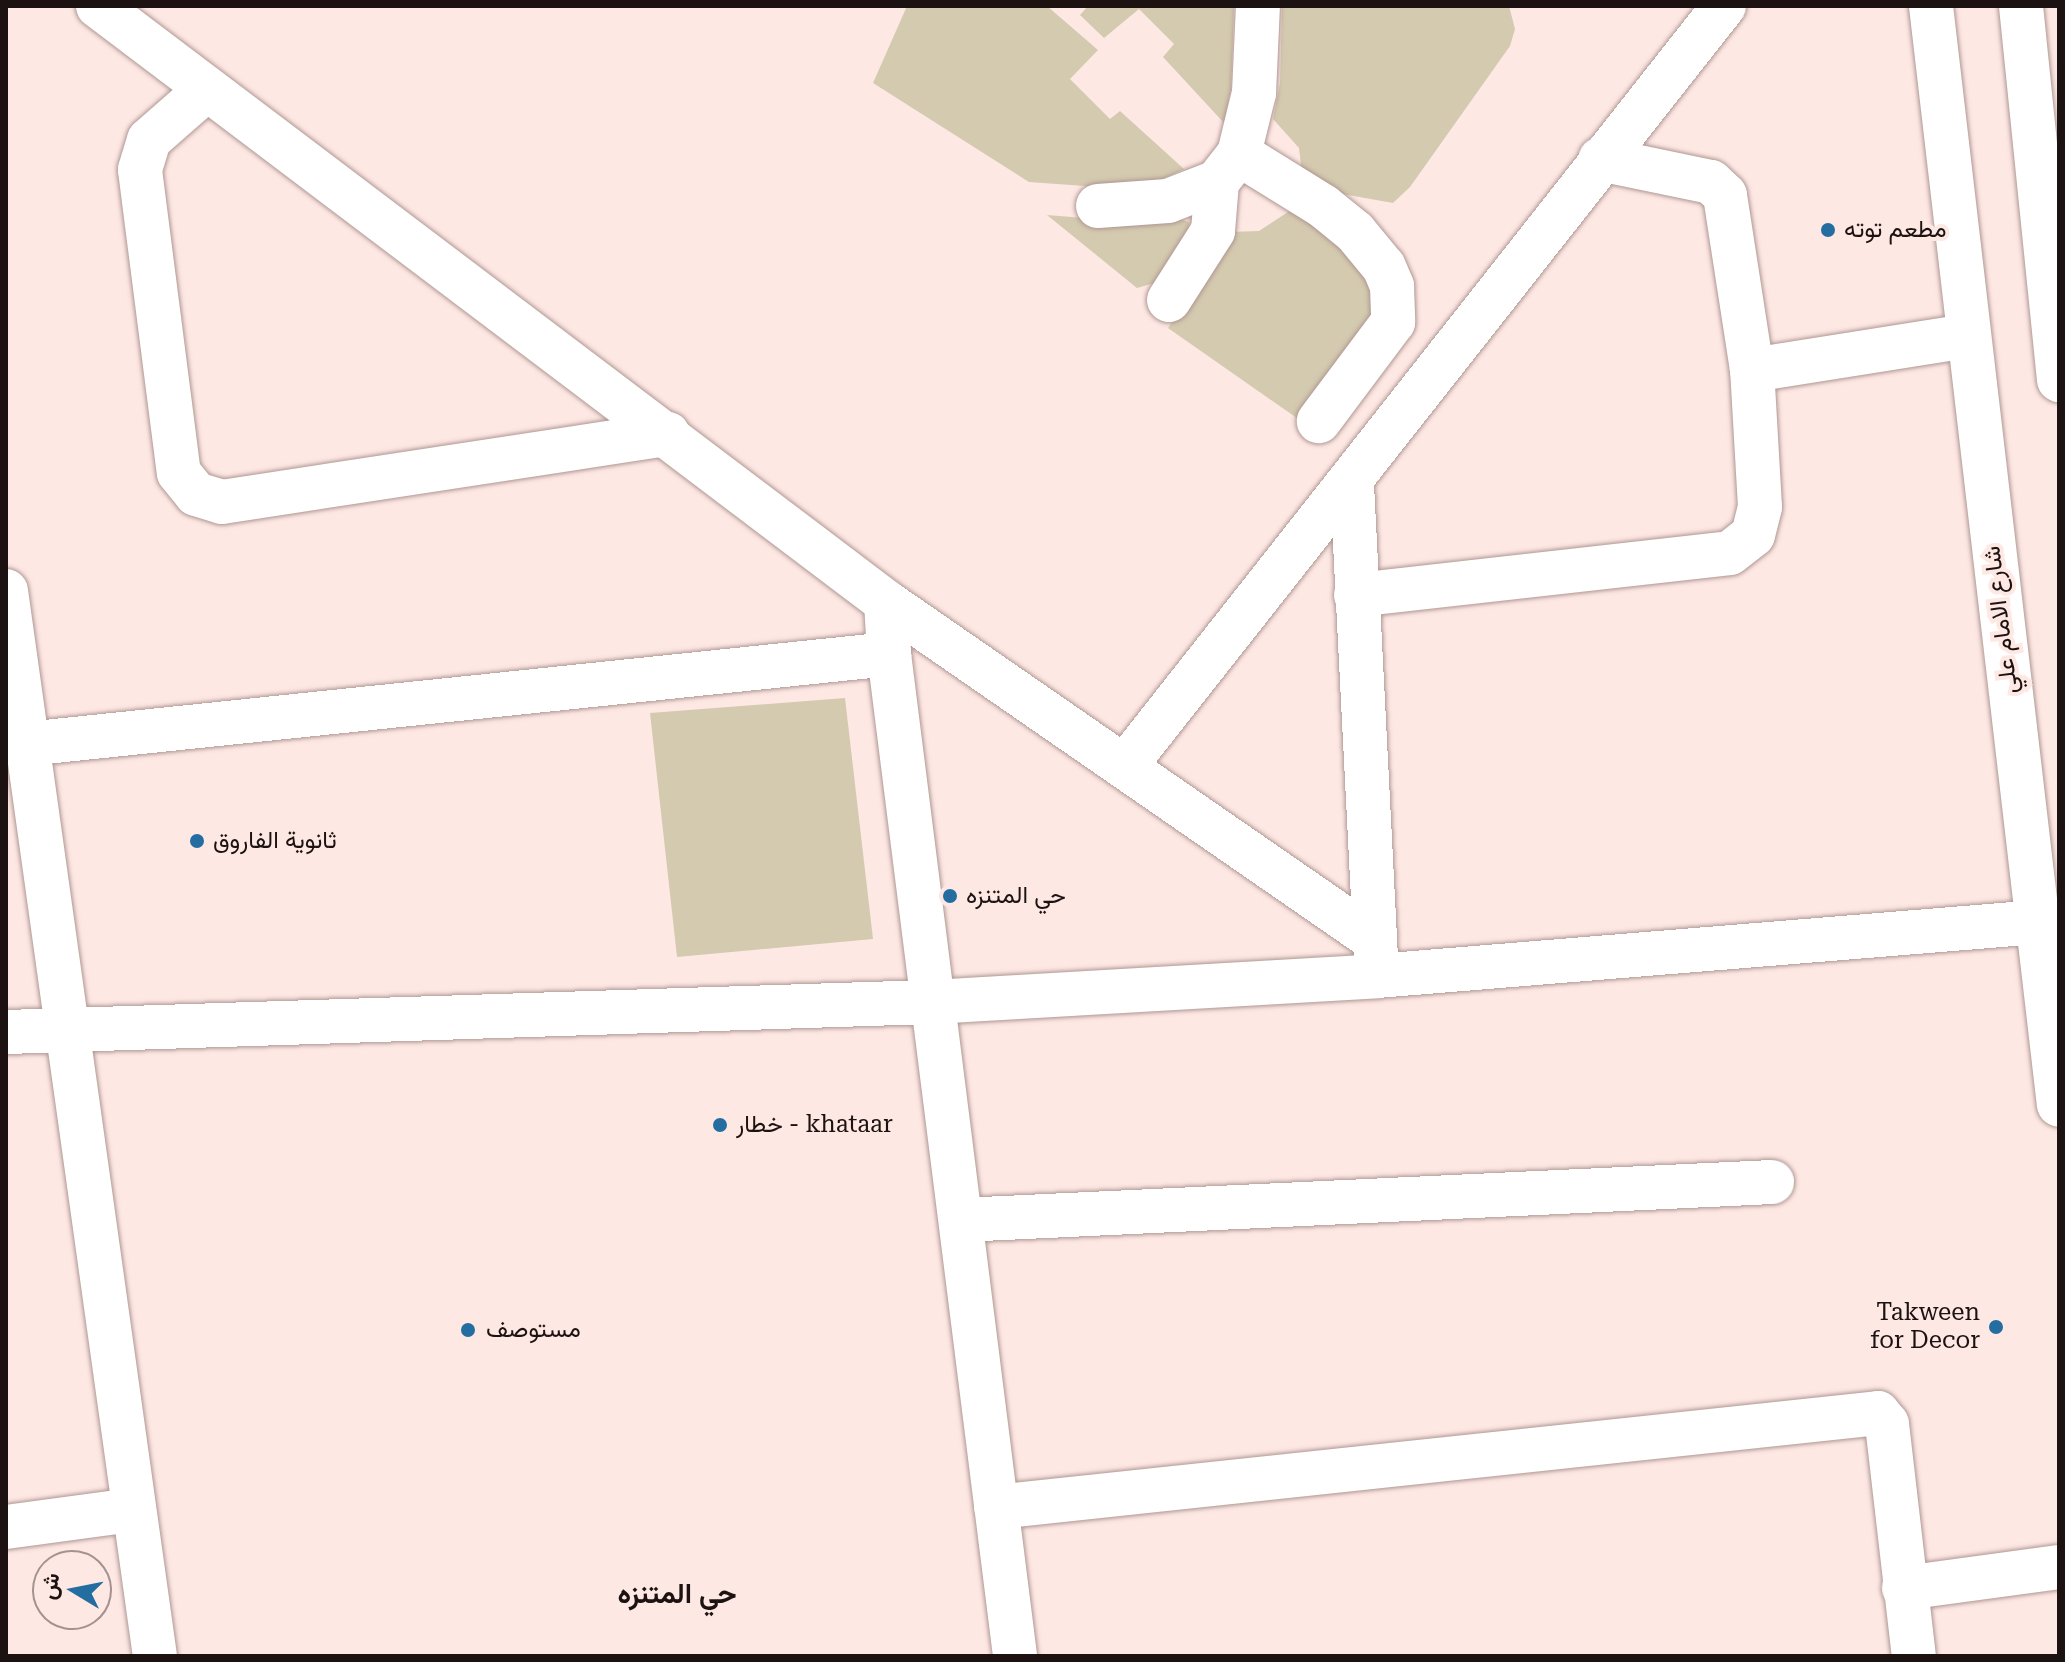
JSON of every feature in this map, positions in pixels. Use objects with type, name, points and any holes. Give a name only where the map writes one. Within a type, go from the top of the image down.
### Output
[{"type":"street","points":[[98,6],[668,434],[886,602],[1125,766],[1376,958]]},
{"type":"street","points":[[1169,300],[1213,231],[1228,168],[1254,93],[1258,6]]},
{"type":"street","points":[[1125,766],[1352,484],[1600,159],[1724,6]]},
{"type":"street","name":"شارع الامام علي","points":[[1913,6],[1943,134]]},
{"type":"street","name":"شارع الامام علي","points":[[1931,6],[1943,134],[2059,1105]]},
{"type":"street","points":[[2021,6],[2052,238],[2059,380]]},
{"type":"street","points":[[207,89],[149,140],[140,170],[179,473],[196,494],[222,502],[668,434]]},
{"type":"street","points":[[1356,595],[1730,553],[1753,535],[1760,507],[1752,370],[1725,195],[1711,182],[1600,159]]},
{"type":"street","points":[[1098,206],[1168,201],[1228,168]]},
{"type":"street","points":[[1228,168],[1323,206],[1355,232],[1384,267],[1392,286],[1393,322],[1319,421]]},
{"type":"street","points":[[1752,370],[1967,336]]},
{"type":"street","points":[[1352,484],[1376,958]]},
{"type":"street","points":[[6,591],[20,770],[66,1028],[155,1656]]},
{"type":"street","points":[[886,602],[889,654],[1015,1656]]},
{"type":"street","points":[[20,770],[889,654]]},
{"type":"street","points":[[6,1032],[932,1002],[1376,958],[2038,922]]},
{"type":"street","points":[[961,1220],[1772,1182]]},
{"type":"street","points":[[996,1507],[1878,1413],[1887,1424],[1914,1656]]},
{"type":"street","points":[[6,1527],[132,1510]]},
{"type":"street","points":[[1904,1588],[2059,1567]]},
{"type":"shaded area","points":[[907,6],[1047,6],[1098,50],[1070,79],[1110,119],[1120,111],[1184,169],[1140,190],[1029,182],[873,83]]},
{"type":"shaded area","points":[[1088,6],[1234,6],[1231,90],[1224,123],[1163,57],[1174,44],[1139,9],[1104,38],[1080,15]]},
{"type":"shaded area","points":[[1282,6],[1509,6],[1515,29],[1510,46],[1410,187],[1393,203],[1337,193],[1302,174],[1299,148],[1273,119],[1280,83]]},
{"type":"shaded area","points":[[1291,210],[1352,245],[1382,302],[1304,423],[1168,328],[1230,232],[1259,231]]},
{"type":"shaded area","points":[[1047,215],[1096,219],[1170,216],[1189,222],[1189,238],[1165,280],[1137,288]]},
{"type":"shaded area","points":[[845,698],[873,939],[677,957],[650,713]]},
{"type":"place","name":"مطعم توته","points":[[1828,230]]},
{"type":"place","name":"ثانوية الفاروق","points":[[197,841]]},
{"type":"place","name":"حي المتنزه","points":[[950,896]]},
{"type":"place","name":"خطار - khataar","points":[[720,1125]]},
{"type":"place","name":"Takween for Decor","points":[[1996,1327]]},
{"type":"place","name":"مستوصف","points":[[468,1330]]},
{"type":"district","name":"حي المتنزه","points":[[677,1594]]}]
